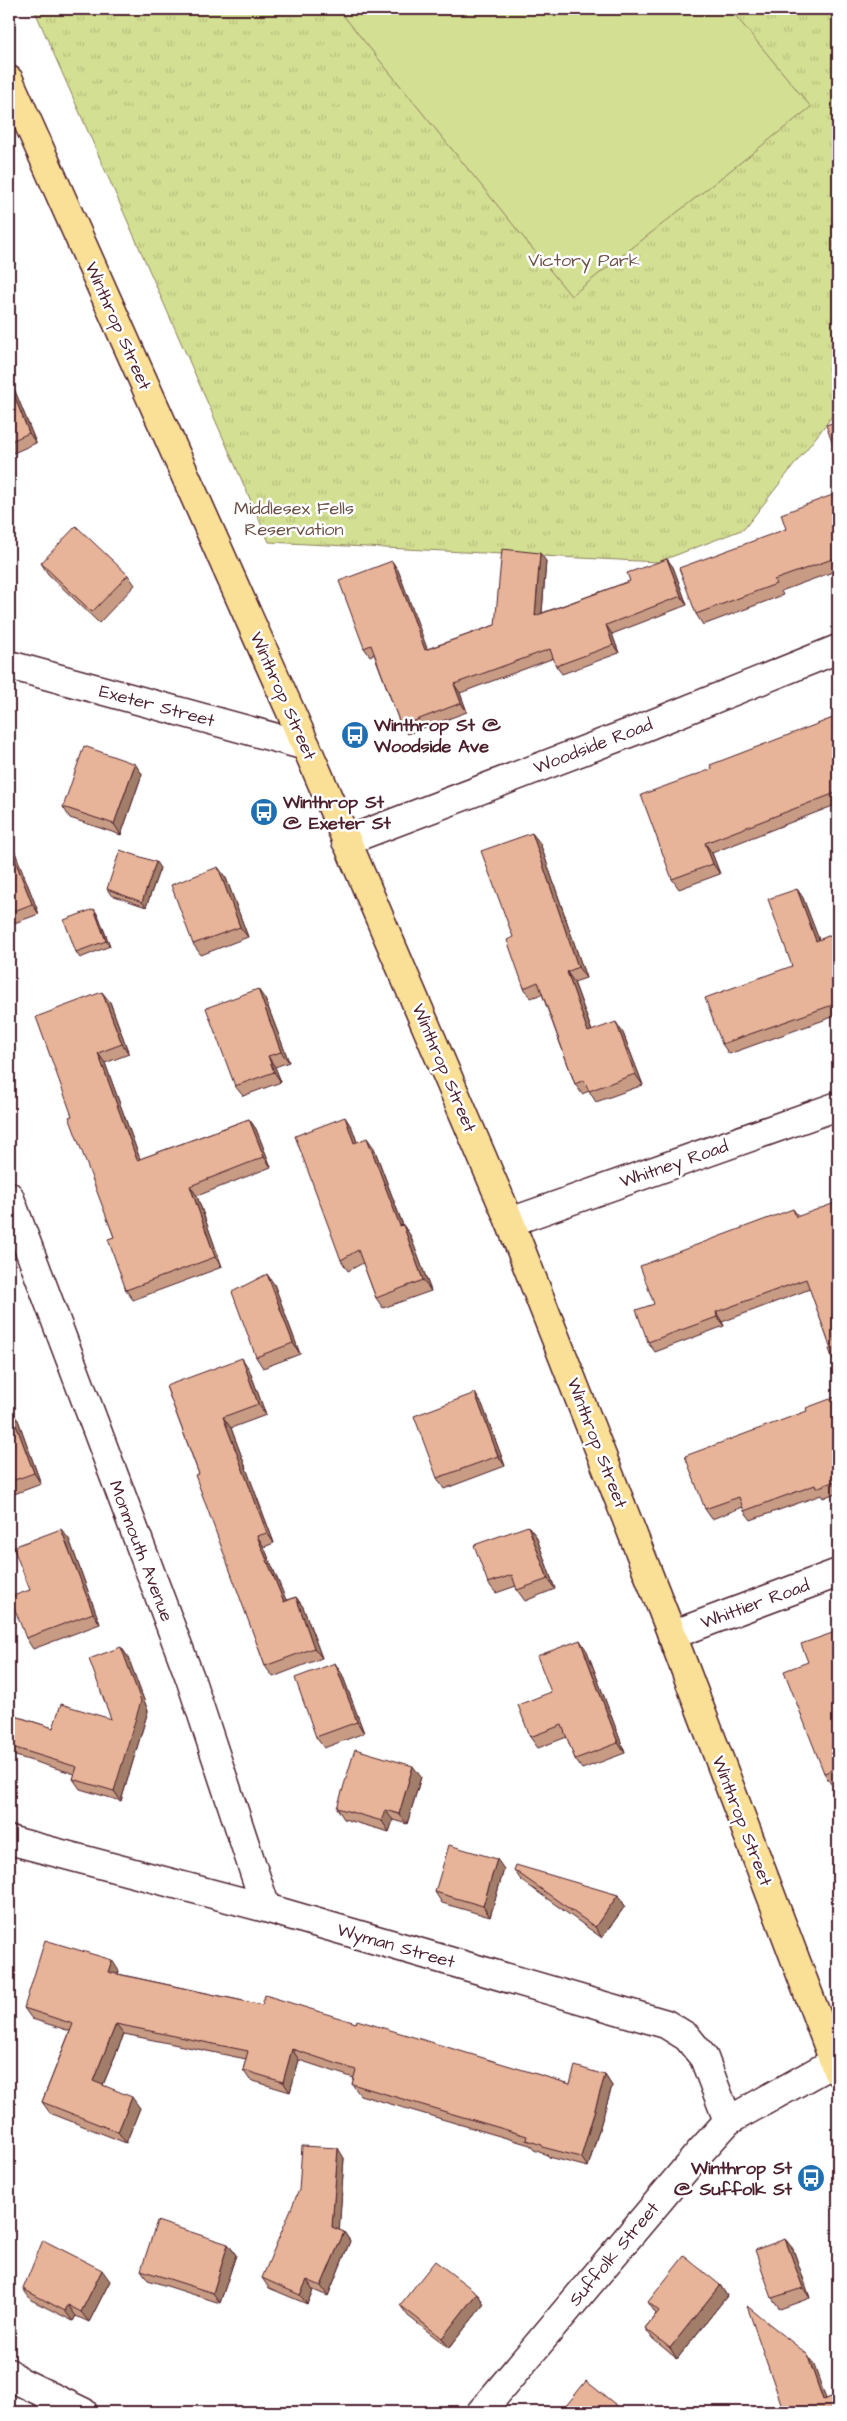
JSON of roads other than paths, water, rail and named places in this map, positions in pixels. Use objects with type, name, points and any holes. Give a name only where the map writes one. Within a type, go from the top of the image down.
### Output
[{"type":"main road","name":"Winthrop Street","points":[[9,80],[306,746],[510,1222],[672,1635],[836,2067]]},
{"type":"street","name":"Woodside Road","points":[[346,841],[637,730],[838,649]]},
{"type":"street","name":"Exeter Street","points":[[9,665],[306,746]]},
{"type":"street","name":"Whitney Road","points":[[510,1222],[838,1106]]},
{"type":"street","name":"Monmouth Avenue","points":[[9,1196],[190,1678],[266,1908]]},
{"type":"street","name":"Whittier Road","points":[[672,1635],[838,1573]]},
{"type":"street","name":"Wyman Street","points":[[9,1840],[266,1908],[666,2024],[687,2037],[704,2058],[728,2121]]},
{"type":"street","name":"Suffolk Street","points":[[481,2412],[728,2121],[836,2067]]},
{"type":"street","points":[[9,2373],[19,2381],[83,2412]]},
{"type":"place","name":"Winthrop St @ Woodside Ave","points":[[355,735]]},
{"type":"place","name":"Winthrop St @ Exeter St","points":[[264,812]]},
{"type":"place","name":"Winthrop St @ Suffolk St","points":[[811,2178]]},
{"type":"park label","name":"Victory Park","points":[[584,260]]},
{"type":"park label","name":"Middlesex Fells Reservation","points":[[294,518]]}]
